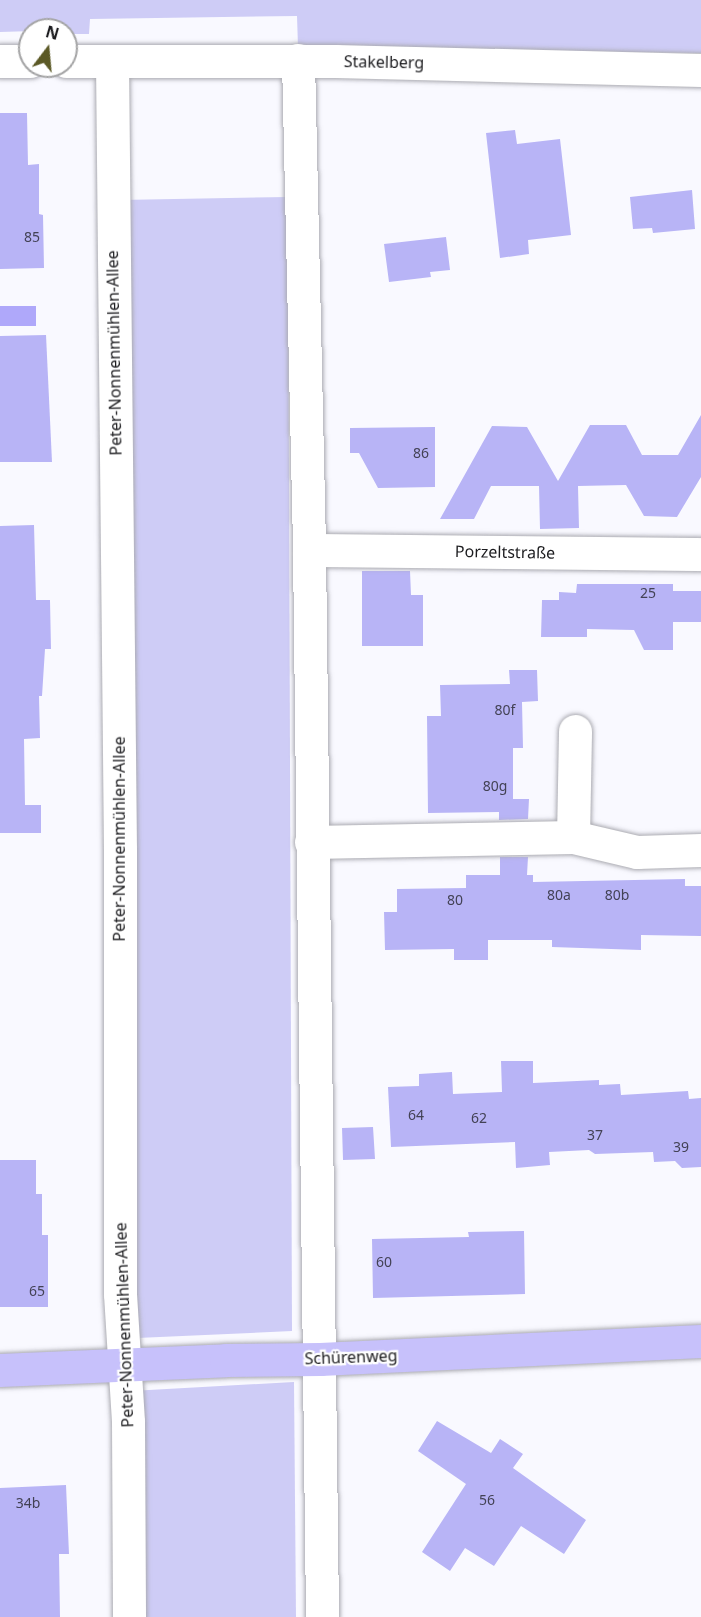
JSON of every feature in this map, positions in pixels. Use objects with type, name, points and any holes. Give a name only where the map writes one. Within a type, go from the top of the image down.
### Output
[{"type":"main road","name":"Schürenweg","points":[[0,1370],[124,1363],[320,1359],[701,1341]]},
{"type":"street","name":"Stakelberg","points":[[78,61],[298,60],[701,70]]},
{"type":"street","points":[[298,60],[309,550],[322,1617]]},
{"type":"street","points":[[0,61],[18,61]]},
{"type":"street","name":"Peter-Nonnenmühlen-Allee","points":[[112,61],[120,849],[120,1294],[128,1422],[129,1617]]},
{"type":"street","name":"Porzeltstraße","points":[[309,550],[701,554]]},
{"type":"street","points":[[573,837],[575,731]]},
{"type":"street","points":[[311,842],[573,837],[637,852],[701,850]]},
{"type":"shaded area","points":[[0,0],[701,0],[701,53],[298,47],[297,16],[90,19],[89,34],[78,34],[78,18],[18,18],[18,31],[0,32]]},
{"type":"shaded area","points":[[288,197],[292,1331],[137,1338],[120,200]]},
{"type":"shaded area","points":[[0,306],[36,306],[36,326],[0,326]]},
{"type":"shaded area","points":[[294,1382],[296,1617],[133,1617],[131,1391]]},
{"type":"building","points":[[0,113],[27,113],[28,165],[39,164],[39,214],[43,215],[44,268],[0,269]]},
{"type":"building","points":[[515,130],[517,144],[560,139],[571,235],[528,240],[529,254],[500,258],[486,133]]},
{"type":"building","points":[[692,190],[695,229],[653,233],[652,228],[633,229],[630,197]]},
{"type":"building","points":[[446,237],[450,270],[430,272],[431,277],[389,282],[384,244]]},
{"type":"building","points":[[46,335],[52,462],[0,462],[0,336]]},
{"type":"building","points":[[701,415],[701,477],[677,517],[644,516],[626,485],[578,486],[579,528],[540,529],[539,486],[491,486],[474,519],[440,519],[492,426],[527,427],[558,481],[590,425],[626,425],[642,455],[678,455]]},
{"type":"building","points":[[435,427],[435,487],[378,488],[359,453],[350,453],[350,428]]},
{"type":"building","points":[[34,525],[36,600],[50,600],[51,649],[45,649],[42,696],[39,696],[40,738],[24,739],[25,805],[41,805],[41,833],[0,833],[0,526]]},
{"type":"building","points":[[362,571],[410,571],[411,595],[423,595],[423,646],[362,646]]},
{"type":"building","points":[[577,584],[673,584],[673,591],[701,591],[701,622],[673,622],[673,650],[644,650],[634,630],[587,629],[587,637],[541,637],[542,600],[559,600],[559,592],[576,593]]},
{"type":"building","points":[[509,670],[537,670],[538,701],[522,702],[523,748],[513,748],[513,799],[529,799],[528,819],[499,820],[499,812],[428,813],[427,716],[441,716],[440,685],[510,684]]},
{"type":"building","points":[[500,857],[528,857],[527,875],[533,875],[533,882],[685,879],[685,886],[701,886],[701,936],[641,935],[641,950],[552,947],[552,940],[488,940],[488,960],[454,960],[454,949],[385,950],[384,912],[397,912],[397,889],[466,888],[466,875],[500,875]]},
{"type":"building","points":[[501,1061],[533,1061],[533,1083],[599,1080],[599,1085],[620,1084],[621,1095],[688,1091],[689,1099],[701,1098],[701,1167],[682,1168],[675,1161],[654,1162],[653,1152],[595,1154],[589,1150],[549,1152],[550,1165],[516,1168],[515,1142],[391,1147],[388,1087],[419,1086],[419,1074],[452,1072],[453,1094],[502,1092]]},
{"type":"building","points":[[373,1127],[375,1159],[343,1160],[342,1128]]},
{"type":"building","points":[[0,1160],[36,1160],[36,1194],[42,1194],[42,1235],[48,1235],[48,1307],[0,1307]]},
{"type":"building","points":[[524,1231],[525,1294],[373,1298],[372,1239],[469,1237],[468,1232]]},
{"type":"building","points":[[437,1421],[491,1453],[500,1439],[523,1454],[513,1468],[586,1520],[564,1554],[521,1526],[494,1566],[465,1548],[450,1571],[422,1552],[466,1484],[418,1451]]},
{"type":"building","points":[[66,1485],[69,1554],[59,1554],[60,1617],[0,1617],[0,1488]]}]
